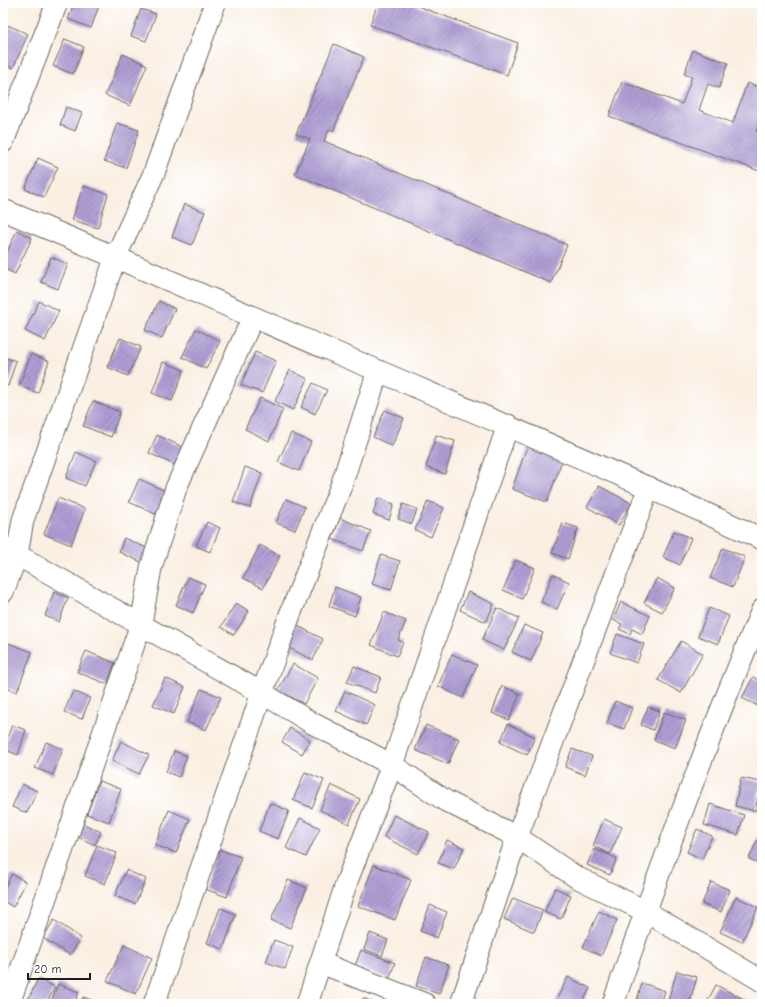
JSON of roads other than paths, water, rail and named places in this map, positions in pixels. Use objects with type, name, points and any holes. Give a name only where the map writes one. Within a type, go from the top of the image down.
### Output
[{"type":"street","points":[[3,142],[57,3]]},
{"type":"street","points":[[3,592],[10,551],[23,520],[116,256],[154,173],[215,3]]},
{"type":"street","points":[[3,210],[116,256],[378,371],[508,425],[762,539]]},
{"type":"street","points":[[9,1004],[141,624],[151,568],[176,488],[254,317]]},
{"type":"street","points":[[154,1004],[262,692],[291,612],[341,486],[378,371]]},
{"type":"street","points":[[307,1004],[348,881],[392,765],[508,425]]},
{"type":"street","points":[[461,1004],[517,837],[649,487]]},
{"type":"street","points":[[10,551],[262,692],[312,723],[392,765],[446,801],[517,837],[576,877],[645,911],[762,981]]},
{"type":"street","points":[[613,1004],[645,911],[721,705],[762,610]]},
{"type":"street","points":[[321,963],[425,1004]]}]
